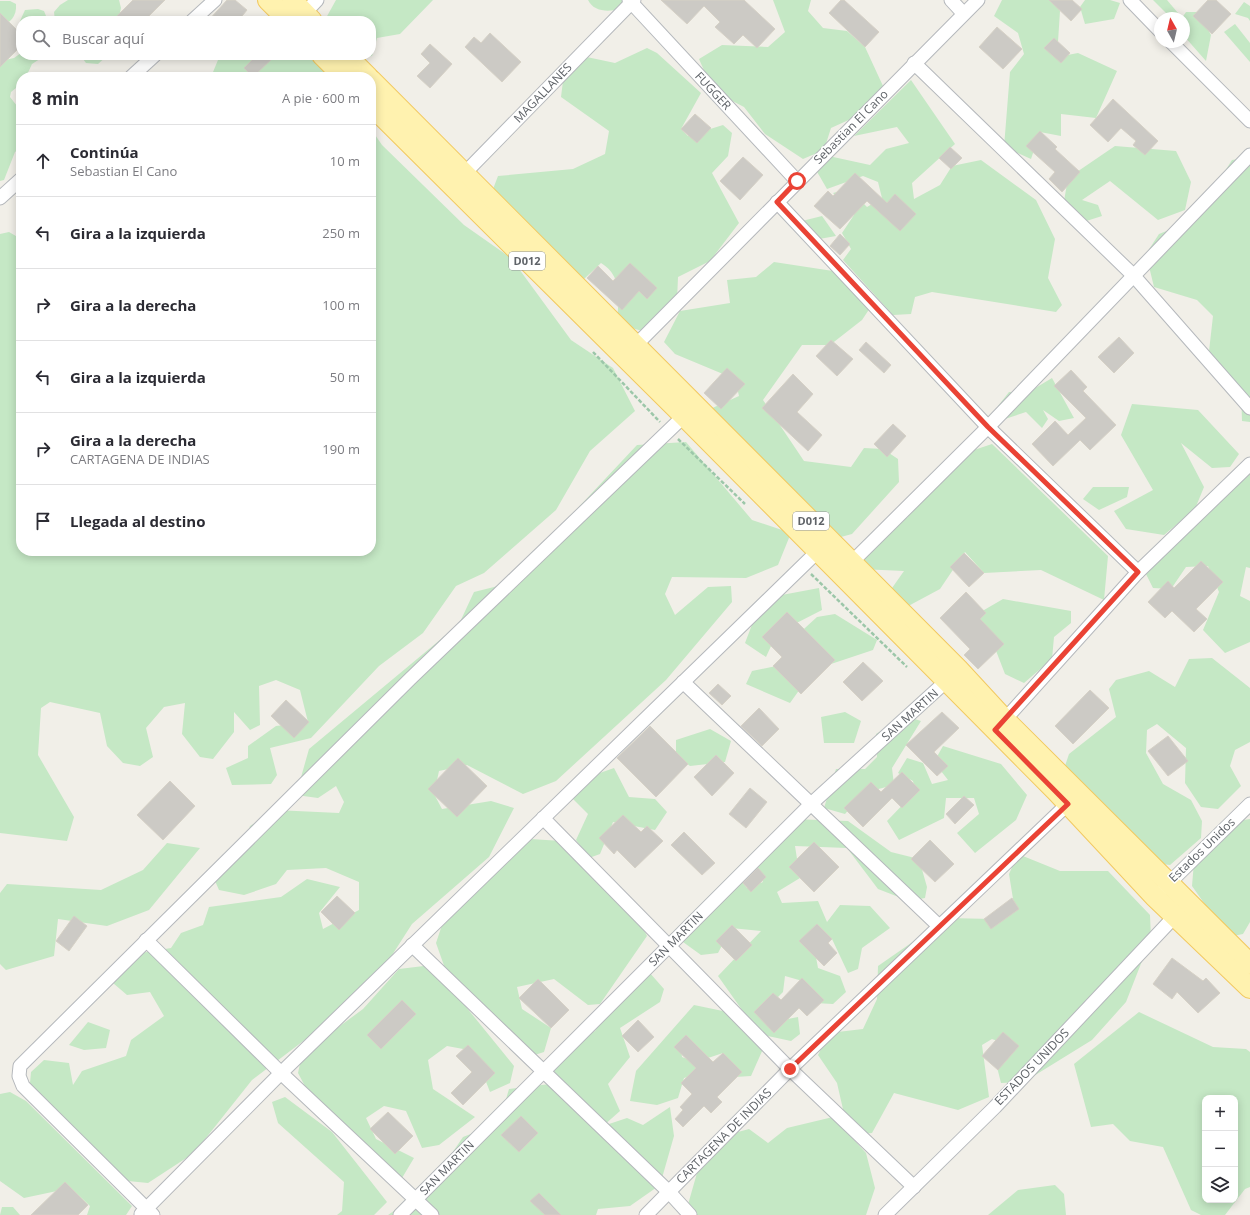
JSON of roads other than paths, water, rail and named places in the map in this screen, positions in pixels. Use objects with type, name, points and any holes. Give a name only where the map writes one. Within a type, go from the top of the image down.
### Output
[{"type":"main road","points":[[268,0],[302,13]]},
{"type":"main road","points":[[327,60],[339,72]]},
{"type":"main road","points":[[351,60],[363,72]]},
{"type":"main road","name":"D012","points":[[376,86],[458,180],[630,352],[852,562],[952,675],[1074,798],[1161,890],[1250,964]]},
{"type":"main road","name":"D012","points":[[376,109],[458,180]]},
{"type":"main road","name":"D012","points":[[630,352],[684,416],[817,552],[952,675]]},
{"type":"main road","name":"D012","points":[[1161,890],[1175,916],[1250,988]]},
{"type":"street","points":[[197,16],[215,0]]},
{"type":"street","points":[[951,0],[963,13]]},
{"type":"street","name":"Sebastian El Cano","points":[[630,352],[963,13],[978,0]]},
{"type":"street","points":[[1130,0],[1154,25]]},
{"type":"street","name":"MAGALLANES","points":[[458,180],[631,1]]},
{"type":"street","name":"FUGGER","points":[[631,1],[797,181]]},
{"type":"street","points":[[1177,48],[1250,121]]},
{"type":"street","points":[[136,72],[150,60]]},
{"type":"street","points":[[914,63],[1133,276],[1250,408]]},
{"type":"street","points":[[852,562],[988,427],[1250,155]]},
{"type":"street","points":[[0,198],[16,183]]},
{"type":"street","points":[[777,202],[988,427],[1138,572]]},
{"type":"street","points":[[684,416],[410,679],[20,1066],[19,1076],[23,1086],[147,1213],[282,1073],[817,552]]},
{"type":"street","points":[[1000,725],[1138,572],[1250,464]]},
{"type":"street","name":"SAN MARTIN","points":[[400,1215],[543,1070],[812,804],[952,675]]},
{"type":"street","points":[[683,682],[938,926]]},
{"type":"street","name":"CARTAGENA DE INDIAS","points":[[646,1215],[790,1069],[938,926],[1074,798]]},
{"type":"street","name":"Estados Unidos","points":[[1161,890],[1250,804]]},
{"type":"street","points":[[543,818],[790,1069],[914,1187]]},
{"type":"street","name":"ESTADOS UNIDOS","points":[[885,1215],[995,1107],[1175,916]]},
{"type":"street","points":[[146,940],[282,1073],[432,1215]]},
{"type":"street","points":[[412,945],[669,1192],[690,1215]]}]
